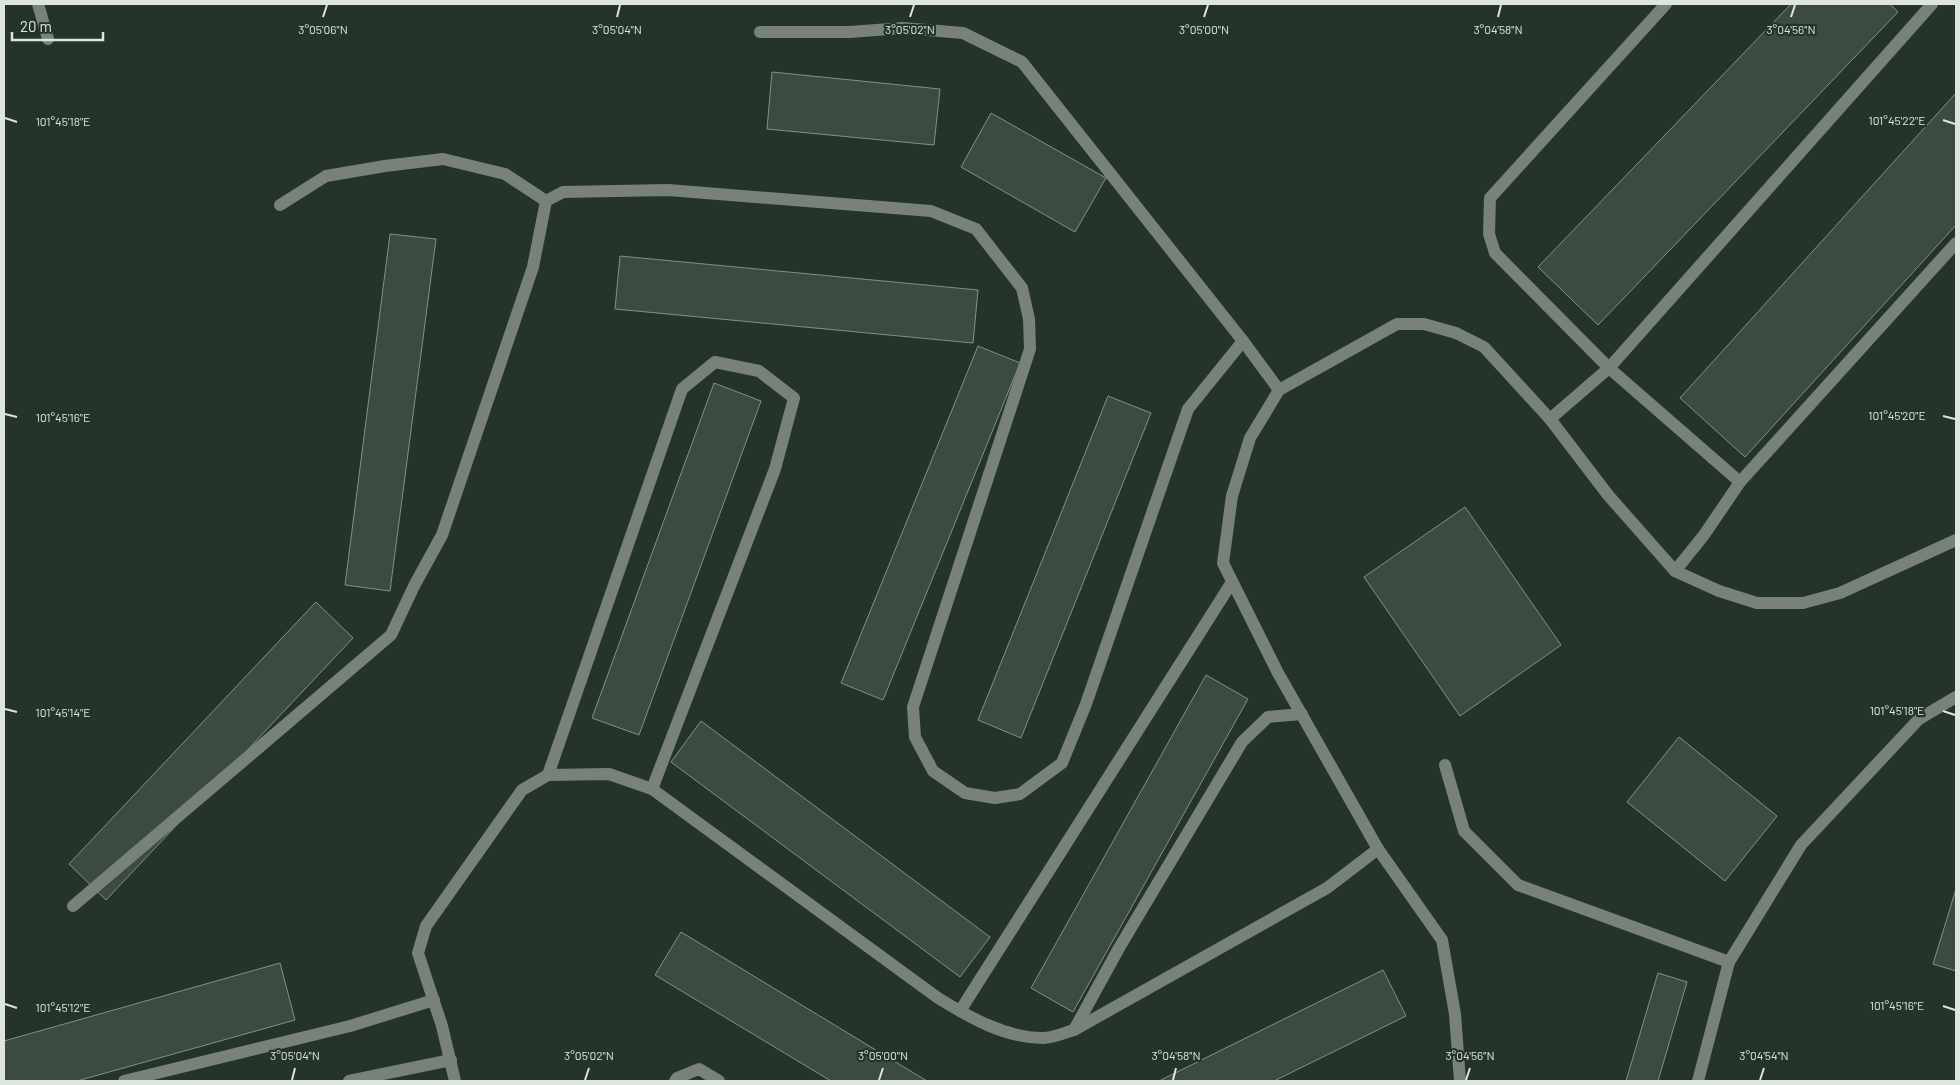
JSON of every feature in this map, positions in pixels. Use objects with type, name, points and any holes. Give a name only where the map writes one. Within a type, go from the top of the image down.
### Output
[{"type":"street","points":[[38,4],[48,39]]},
{"type":"street","points":[[1666,4],[1490,198],[1490,234],[1495,253],[1609,368],[1740,482]]},
{"type":"street","points":[[1550,419],[1609,368],[1932,4]]},
{"type":"street","points":[[760,32],[850,32],[903,28],[963,33],[1022,62],[1243,341],[1279,390]]},
{"type":"street","points":[[280,205],[326,176],[443,159],[505,174],[546,201]]},
{"type":"street","points":[[546,201],[563,192],[668,190],[931,211],[976,229],[1022,288],[1029,319],[1030,349],[913,707],[915,737],[933,771],[966,792],[975,794],[995,798],[1020,794],[1062,763],[1086,704],[1188,410],[1243,341]]},
{"type":"street","points":[[73,906],[391,635],[414,586],[442,535],[534,267],[546,201]]},
{"type":"street","points":[[1675,571],[1704,535],[1740,482],[1956,243]]},
{"type":"street","points":[[1460,1081],[1455,1014],[1442,940],[1378,849],[1278,674],[1223,563],[1232,496],[1250,438],[1279,390],[1397,324],[1424,324],[1456,333],[1484,347],[1550,419],[1608,495],[1675,571],[1718,591],[1757,603],[1803,603],[1840,593],[1956,540]]},
{"type":"street","points":[[548,775],[682,389],[715,362],[759,371],[794,398],[775,469],[652,789]]},
{"type":"street","points":[[960,1011],[1232,582]]},
{"type":"street","points":[[1698,1081],[1729,962],[1801,846],[1919,719],[1956,697]]},
{"type":"street","points":[[1074,1030],[1119,948],[1242,742],[1268,717],[1302,714]]},
{"type":"street","points":[[1446,765],[1464,831],[1518,886],[1729,962]]},
{"type":"street","points":[[455,1081],[434,1000],[418,953],[426,926],[522,790],[548,775],[608,774],[652,789],[938,998],[960,1011],[1007,1033],[1045,1038],[1074,1030],[1327,888],[1378,849]]},
{"type":"street","points":[[124,1081],[350,1026],[434,1000]]},
{"type":"street","points":[[350,1081],[451,1060]]},
{"type":"street","points":[[674,1081],[699,1069],[719,1081]]},
{"type":"building","points":[[1791,4],[1890,4],[1898,12],[1598,325],[1538,267]]},
{"type":"building","points":[[772,72],[940,89],[934,145],[767,129]]},
{"type":"building","points":[[1956,93],[1956,225],[1745,457],[1680,398]]},
{"type":"building","points":[[991,113],[1106,178],[1075,232],[961,167]]},
{"type":"building","points":[[390,234],[436,239],[390,591],[345,585]]},
{"type":"building","points":[[620,256],[978,290],[973,343],[615,309]]},
{"type":"building","points":[[978,346],[1020,363],[883,700],[841,683]]},
{"type":"building","points":[[714,383],[761,401],[639,735],[592,718]]},
{"type":"building","points":[[1108,396],[1151,413],[1021,738],[978,720]]},
{"type":"building","points":[[1465,507],[1561,645],[1460,716],[1364,577]]},
{"type":"building","points":[[316,602],[353,638],[106,900],[69,864]]},
{"type":"building","points":[[1206,675],[1248,699],[1073,1012],[1031,988]]},
{"type":"building","points":[[701,721],[990,937],[960,977],[671,762]]},
{"type":"building","points":[[1679,737],[1777,816],[1725,881],[1627,802]]},
{"type":"building","points":[[1956,889],[1956,971],[1933,964]]},
{"type":"building","points":[[681,932],[927,1081],[831,1081],[655,975]]},
{"type":"building","points":[[280,963],[295,1020],[77,1081],[4,1081],[4,1041]]},
{"type":"building","points":[[1383,970],[1406,1016],[1274,1081],[1159,1081]]},
{"type":"building","points":[[1658,973],[1687,982],[1658,1081],[1626,1081]]}]
